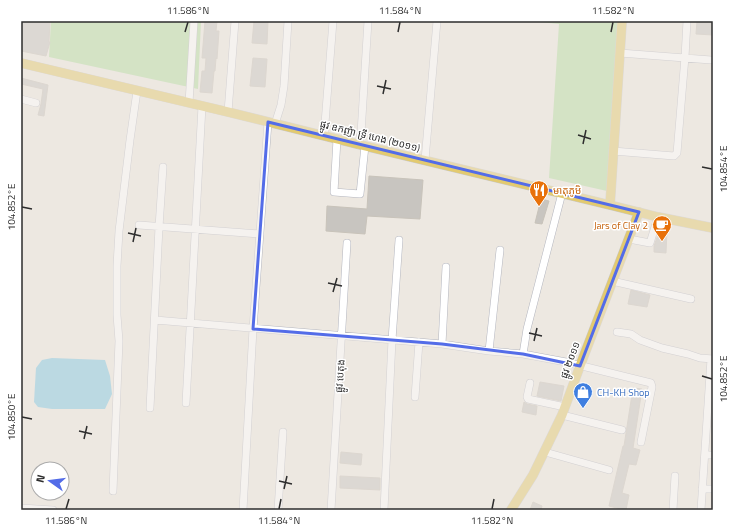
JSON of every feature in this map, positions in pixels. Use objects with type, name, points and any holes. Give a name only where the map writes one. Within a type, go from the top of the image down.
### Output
[{"type":"main road","points":[[610,205],[622,21]]},
{"type":"main road","name":"ផ្លូវ ឧកញ៉ា ទ្រី ហេង (២០១១)","points":[[21,63],[658,217],[713,228]]},
{"type":"main road","name":"ផ្លូវ ២០១១","points":[[511,510],[533,475],[564,411],[639,212]]},
{"type":"street","points":[[189,103],[194,21]]},
{"type":"street","points":[[228,112],[235,21]]},
{"type":"street","points":[[242,510],[260,234],[272,123],[281,105],[284,86],[288,21]]},
{"type":"street","points":[[324,136],[333,21]]},
{"type":"street","points":[[338,139],[334,192],[360,194],[363,159],[361,133],[368,21]]},
{"type":"street","points":[[425,160],[436,21]]},
{"type":"street","points":[[613,151],[674,156],[678,153],[687,21]]},
{"type":"street","points":[[620,54],[685,57],[711,60]]},
{"type":"street","points":[[113,490],[119,341],[117,315],[119,231],[137,91]]},
{"type":"street","points":[[21,100],[36,103]]},
{"type":"street","points":[[186,404],[202,106]]},
{"type":"street","points":[[150,408],[163,167]]},
{"type":"street","points":[[523,354],[527,329],[562,193]]},
{"type":"street","points":[[629,239],[650,243],[658,217]]},
{"type":"street","points":[[139,225],[260,234]]},
{"type":"street","points":[[384,510],[392,340],[399,240]]},
{"type":"street","name":"ផ្លូវ បេតុង","points":[[331,510],[347,243]]},
{"type":"street","points":[[489,351],[500,250]]},
{"type":"street","points":[[442,344],[446,267]]},
{"type":"street","points":[[612,281],[691,299]]},
{"type":"street","points":[[155,320],[442,344],[523,354],[566,362],[652,384],[641,442]]},
{"type":"street","points":[[617,332],[631,334],[640,340],[662,348],[700,358],[712,359],[711,395],[701,510]]},
{"type":"street","points":[[415,397],[420,342]]},
{"type":"street","points":[[530,382],[527,396],[528,399],[622,430]]},
{"type":"street","points":[[278,510],[283,432]]},
{"type":"street","points":[[545,452],[609,470]]},
{"type":"street","points":[[705,455],[713,455]]},
{"type":"street","points":[[673,510],[675,476]]},
{"type":"street","points":[[702,489],[713,489]]},
{"type":"street","points":[[21,508],[53,510]]},
{"type":"highlighted area","points":[[268,122],[639,212],[580,366],[523,354],[442,344],[253,329]]},
{"type":"green space","points":[[51,21],[201,21],[198,89],[49,57]]},
{"type":"green space","points":[[529,21],[618,21],[607,191],[549,178],[559,24]]},
{"type":"water","points":[[52,358],[105,360],[110,376],[112,394],[105,409],[52,409],[38,407],[34,402],[36,368],[42,360]]},
{"type":"building","points":[[21,21],[50,21],[50,42],[46,56],[21,51]]},
{"type":"building","points":[[205,21],[217,21],[216,31],[219,31],[212,93],[200,92],[202,71],[205,71],[206,58],[202,58]]},
{"type":"building","points":[[254,21],[268,21],[267,44],[252,43]]},
{"type":"building","points":[[697,21],[713,21],[713,35],[696,34]]},
{"type":"building","points":[[253,58],[267,59],[265,87],[250,86]]},
{"type":"building","points":[[21,78],[48,85],[44,116],[38,115],[43,89],[21,84]]},
{"type":"building","points":[[369,176],[423,180],[420,219],[367,216],[365,234],[326,231],[327,206],[367,209]]},
{"type":"building","points":[[541,199],[549,201],[542,224],[535,223]]},
{"type":"building","points":[[660,229],[667,230],[666,253],[654,252],[654,246]]},
{"type":"building","points":[[631,290],[650,295],[647,307],[628,304]]},
{"type":"building","points":[[540,382],[564,386],[561,401],[537,396]]},
{"type":"building","points":[[633,388],[642,389],[633,448],[640,450],[636,465],[629,464],[622,493],[629,495],[625,510],[609,506],[624,446]]},
{"type":"building","points":[[524,402],[537,406],[536,415],[522,412]]},
{"type":"building","points":[[341,452],[362,454],[361,465],[340,463]]},
{"type":"building","points":[[340,476],[380,478],[380,490],[340,488]]},
{"type":"building","points":[[533,502],[542,506],[541,510],[530,510]]},
{"type":"place","name":"មាតុភូមិ","points":[[539,207]]},
{"type":"place","name":"Jars of Clay 2","points":[[662,242]]},
{"type":"place","name":"CH-KH Shop","points":[[583,409]]}]
